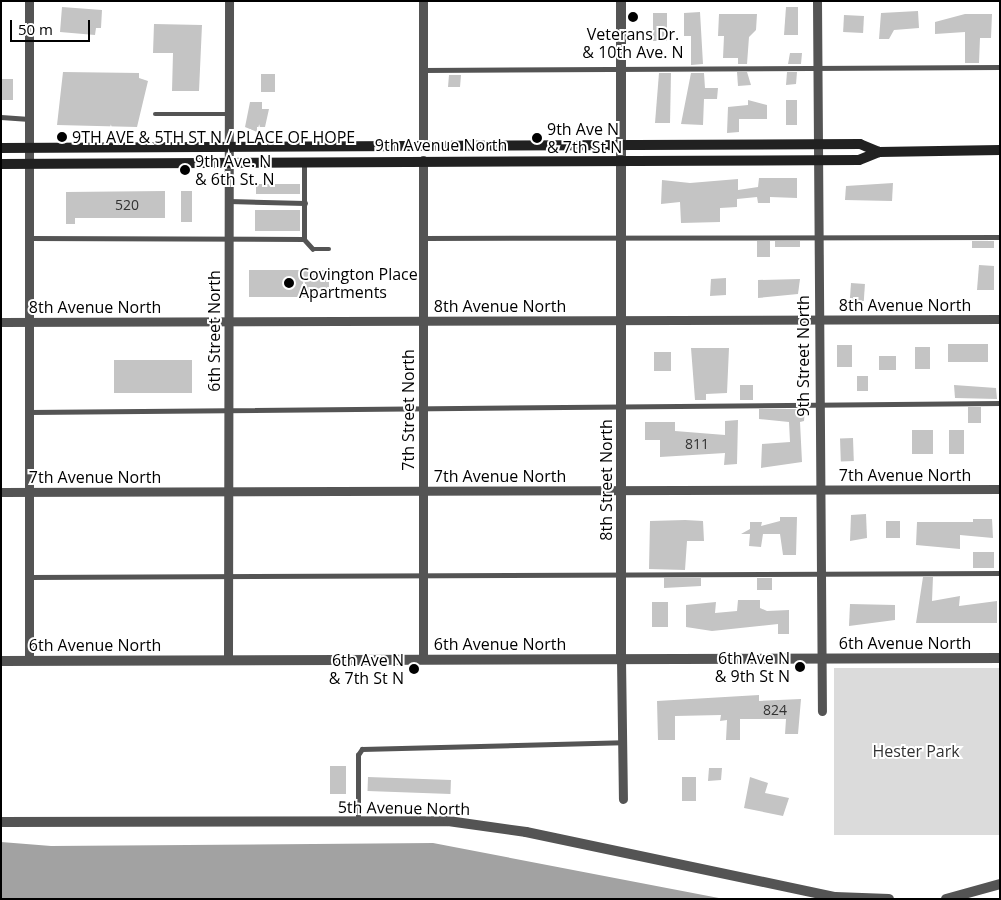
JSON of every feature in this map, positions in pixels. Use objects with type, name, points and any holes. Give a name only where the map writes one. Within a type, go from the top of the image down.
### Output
[{"type":"main road","name":"9th Avenue North","points":[[1,148],[860,144],[879,152]]},
{"type":"main road","name":"9th Avenue North","points":[[1,164],[423,160],[859,160],[879,152],[1000,150]]},
{"type":"street","points":[[29,660],[30,1]]},
{"type":"street","name":"6th Street North","points":[[228,1],[228,660]]},
{"type":"street","points":[[422,146],[423,1]]},
{"type":"street","name":"8th Street North","points":[[621,1],[621,659],[623,799]]},
{"type":"street","name":"9th Street North","points":[[817,1],[815,145],[818,320],[817,490],[819,658],[822,711]]},
{"type":"street","name":"7th Street North","points":[[423,160],[423,659]]},
{"type":"street","name":"8th Avenue North","points":[[1,322],[1000,319]]},
{"type":"street","name":"7th Avenue North","points":[[1,492],[1000,489]]},
{"type":"street","name":"6th Avenue North","points":[[1,660],[1000,658]]},
{"type":"street","name":"5th Avenue North","points":[[1,822],[358,821],[482,825],[835,897],[889,899]]},
{"type":"street","points":[[946,899],[1000,884]]},
{"type":"lane","points":[[423,70],[1000,67]]},
{"type":"lane","points":[[155,114],[228,114]]},
{"type":"lane","points":[[1,118],[29,119]]},
{"type":"lane","points":[[304,161],[304,239],[313,249],[329,249]]},
{"type":"lane","points":[[229,201],[305,203]]},
{"type":"lane","points":[[29,238],[228,236],[304,239]]},
{"type":"lane","points":[[423,238],[1000,237]]},
{"type":"lane","points":[[29,412],[1000,404]]},
{"type":"lane","points":[[30,577],[1000,573]]},
{"type":"lane","points":[[358,821],[358,755],[362,749],[622,742]]},
{"type":"green space","name":"Hester Park","points":[[834,668],[1000,668],[1000,835],[834,835]]},
{"type":"shaded area","points":[[1,842],[51,846],[433,843],[724,899],[1,899]]},
{"type":"building","points":[[62,7],[102,10],[101,28],[96,28],[95,35],[60,32]]},
{"type":"building","points":[[786,7],[798,7],[798,35],[784,35]]},
{"type":"building","points":[[918,11],[919,28],[894,30],[889,39],[879,39],[881,13]]},
{"type":"building","points":[[700,12],[703,64],[691,65],[691,36],[684,36],[684,13]]},
{"type":"building","points":[[653,13],[667,13],[667,41],[653,41]]},
{"type":"building","points":[[719,14],[757,14],[756,30],[749,37],[747,64],[738,64],[738,58],[723,58],[724,36],[718,36]]},
{"type":"building","points":[[965,14],[992,14],[991,38],[980,38],[979,63],[965,63],[965,32],[935,34],[935,22]]},
{"type":"building","points":[[844,15],[864,16],[863,33],[843,32]]},
{"type":"building","points":[[154,24],[202,25],[199,91],[172,91],[173,53],[153,53]]},
{"type":"building","points":[[790,53],[802,53],[801,64],[788,64]]},
{"type":"building","points":[[63,72],[139,73],[139,78],[148,81],[137,127],[57,125]]},
{"type":"building","points":[[737,72],[747,72],[751,85],[738,86]]},
{"type":"building","points":[[787,72],[797,72],[796,84],[786,85]]},
{"type":"building","points":[[659,73],[671,73],[670,123],[655,123]]},
{"type":"building","points":[[691,73],[704,73],[705,88],[718,88],[717,99],[704,99],[703,125],[681,124]]},
{"type":"building","points":[[261,74],[275,74],[275,92],[261,92]]},
{"type":"building","points":[[449,75],[461,75],[460,87],[448,87]]},
{"type":"building","points":[[1,79],[13,79],[13,100],[1,100]]},
{"type":"building","points":[[748,100],[767,105],[767,119],[739,119],[739,132],[727,133],[728,107],[748,105]]},
{"type":"building","points":[[786,100],[797,100],[797,125],[786,125]]},
{"type":"building","points":[[250,102],[262,102],[262,109],[269,109],[265,127],[257,127],[257,132],[245,127]]},
{"type":"building","points":[[759,178],[797,178],[797,198],[770,197],[770,203],[758,203],[757,197],[737,199],[737,207],[720,208],[720,222],[681,223],[680,202],[661,204],[662,180],[690,183],[738,179],[738,190],[758,187]]},
{"type":"building","points":[[893,183],[892,201],[845,200],[846,186]]},
{"type":"building","points":[[256,184],[300,184],[300,194],[256,194]]},
{"type":"building","points":[[165,191],[165,218],[75,218],[75,224],[66,224],[66,192]]},
{"type":"building","points":[[181,191],[192,191],[192,222],[181,222]]},
{"type":"building","points":[[255,210],[300,210],[300,231],[255,231]]},
{"type":"building","points":[[757,241],[770,241],[770,257],[757,257]]},
{"type":"building","points":[[775,241],[800,241],[800,247],[775,247]]},
{"type":"building","points":[[972,241],[994,241],[994,248],[972,248]]},
{"type":"building","points":[[979,265],[994,266],[994,290],[977,290]]},
{"type":"building","name":"Covington Place Apartments","points":[[249,270],[329,270],[329,297],[249,297]]},
{"type":"building","points":[[726,278],[726,295],[710,296],[711,279]]},
{"type":"building","points":[[800,279],[798,294],[758,298],[758,280]]},
{"type":"building","points":[[851,283],[865,284],[864,301],[850,300]]},
{"type":"building","points":[[948,344],[988,344],[988,362],[948,362]]},
{"type":"building","points":[[837,345],[852,345],[852,367],[837,367]]},
{"type":"building","points":[[915,347],[930,347],[930,369],[915,369]]},
{"type":"building","points":[[691,348],[729,348],[727,393],[706,394],[706,400],[695,400]]},
{"type":"building","points":[[654,352],[671,352],[671,371],[654,371]]},
{"type":"building","points":[[879,356],[896,356],[896,370],[879,370]]},
{"type":"building","points":[[114,360],[192,360],[192,393],[114,393]]},
{"type":"building","points":[[857,376],[868,376],[868,391],[857,391]]},
{"type":"building","points":[[740,385],[753,385],[753,400],[740,400]]},
{"type":"building","points":[[954,385],[996,388],[997,399],[955,398]]},
{"type":"building","points":[[968,407],[981,407],[981,423],[968,423]]},
{"type":"building","points":[[759,409],[805,409],[804,421],[800,422],[802,462],[761,468],[762,444],[790,442],[789,422],[759,419]]},
{"type":"building","points":[[738,420],[737,464],[724,465],[725,453],[660,457],[660,440],[645,440],[645,422],[675,422],[675,431],[725,435],[725,421]]},
{"type":"building","points":[[912,430],[933,430],[933,454],[912,454]]},
{"type":"building","points":[[949,430],[964,430],[964,454],[949,454]]},
{"type":"building","points":[[840,438],[853,438],[854,461],[841,461]]},
{"type":"building","points":[[866,514],[867,538],[850,541],[851,515]]},
{"type":"building","points":[[780,517],[797,517],[796,555],[783,555],[780,534],[763,534],[761,547],[749,546],[750,534],[741,534],[750,529],[750,522],[762,522],[761,526],[780,521]]},
{"type":"building","points":[[973,519],[992,519],[993,538],[960,535],[960,549],[916,545],[917,522],[973,522]]},
{"type":"building","points":[[650,521],[703,521],[704,541],[687,541],[685,570],[649,569]]},
{"type":"building","points":[[886,521],[900,521],[900,538],[886,538]]},
{"type":"building","points":[[973,552],[994,552],[994,568],[973,568]]},
{"type":"building","points":[[923,577],[933,577],[932,601],[960,596],[959,606],[997,601],[997,623],[916,623]]},
{"type":"building","points":[[664,578],[701,578],[701,586],[664,588]]},
{"type":"building","points":[[757,578],[772,578],[772,590],[757,590]]},
{"type":"building","points":[[738,600],[760,600],[760,608],[767,611],[789,610],[789,634],[778,634],[778,624],[712,631],[686,627],[686,605],[716,602],[715,613],[737,611]]},
{"type":"building","points":[[652,602],[668,602],[668,627],[652,627]]},
{"type":"building","points":[[850,604],[895,605],[895,620],[849,626]]},
{"type":"building","points":[[759,695],[759,701],[801,699],[798,734],[785,734],[786,719],[740,719],[740,740],[726,740],[727,720],[720,721],[721,715],[675,716],[675,740],[658,740],[657,701]]},
{"type":"building","points":[[330,766],[346,766],[346,794],[330,794]]},
{"type":"building","points":[[709,768],[722,768],[721,780],[708,781]]},
{"type":"building","points":[[368,777],[451,780],[450,794],[368,791]]},
{"type":"building","points":[[682,777],[696,777],[696,801],[682,801]]},
{"type":"building","points":[[750,777],[768,783],[765,793],[789,798],[783,816],[744,808]]},
{"type":"place","name":"Veterans Dr. & 10th Ave. N","points":[[633,17]]},
{"type":"place","name":"9TH AVE & 5TH ST N / PLACE OF HOPE","points":[[62,137]]},
{"type":"place","name":"9th Ave N & 7th St N","points":[[537,138]]},
{"type":"place","name":"9th Ave. N & 6th St. N","points":[[185,170]]},
{"type":"place","name":"Covington Place Apartments","points":[[289,283]]},
{"type":"place","name":"6th Ave N & 9th St N","points":[[800,667]]},
{"type":"place","name":"6th Ave N & 7th St N","points":[[414,669]]}]
